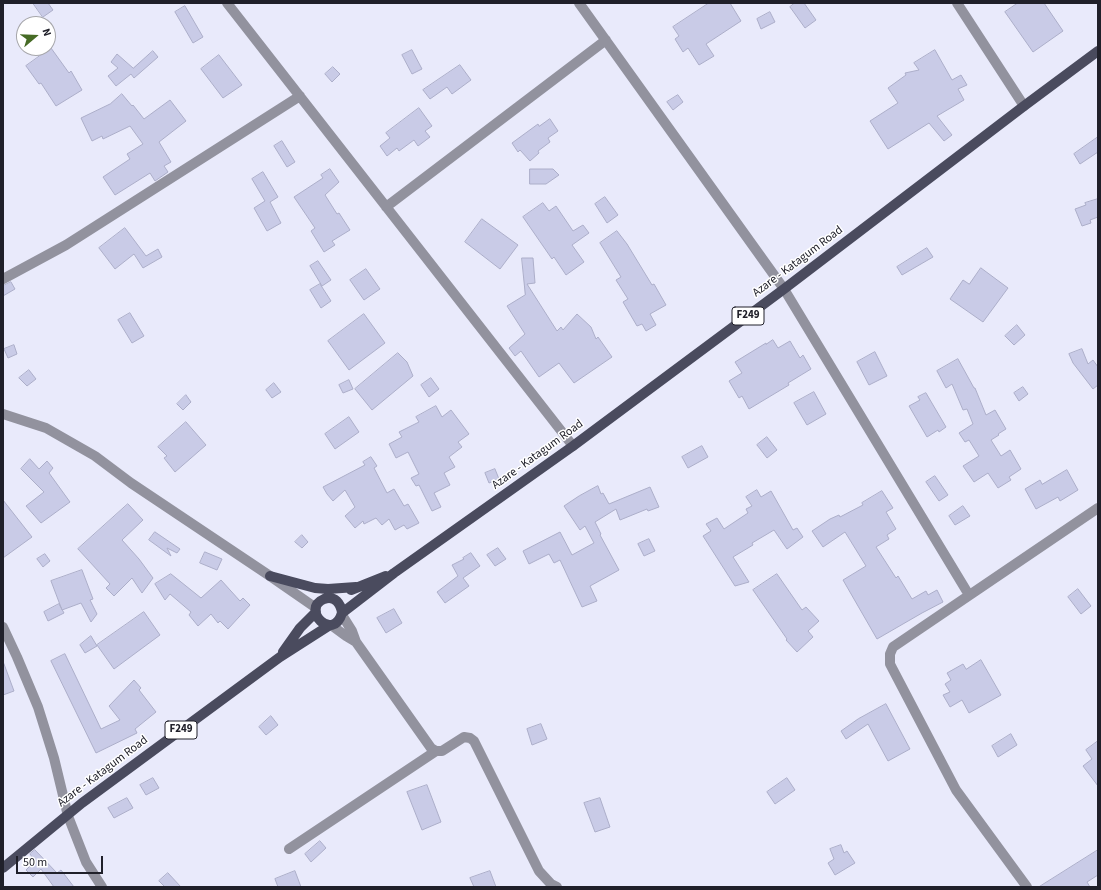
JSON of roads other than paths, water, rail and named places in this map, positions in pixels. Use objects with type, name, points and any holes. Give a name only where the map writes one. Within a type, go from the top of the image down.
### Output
[{"type":"main road","name":"Azare - Katagum Road","points":[[3,868],[88,798],[280,657],[338,622],[342,614],[394,573],[573,446],[784,289],[1098,51]]},
{"type":"main road","name":"Azare - Katagum Road","points":[[280,657],[322,600],[333,598],[356,587],[394,573]]},
{"type":"main road","points":[[270,576],[315,588],[328,589],[356,587]]},
{"type":"main road","points":[[333,598],[342,607],[342,614]]},
{"type":"main road","points":[[316,610],[317,617],[320,621],[331,625]]},
{"type":"street","points":[[227,3],[573,446]]},
{"type":"street","points":[[579,3],[784,289],[969,596]]},
{"type":"street","points":[[957,3],[1024,106]]},
{"type":"street","points":[[386,207],[606,40]]},
{"type":"street","points":[[3,279],[66,245],[300,96]]},
{"type":"street","points":[[3,414],[46,428],[95,456],[132,483],[270,576],[316,610]]},
{"type":"street","points":[[1027,887],[956,790],[890,664],[890,654],[893,647],[1098,508]]},
{"type":"street","points":[[342,614],[352,631],[356,642],[431,748],[436,751],[442,751],[464,737],[470,738],[474,741],[539,871],[551,884],[557,887]]},
{"type":"street","points":[[331,625],[356,642]]},
{"type":"street","points":[[3,627],[40,713],[54,758],[68,816],[86,862],[102,887]]},
{"type":"street","points":[[289,849],[436,751]]}]
